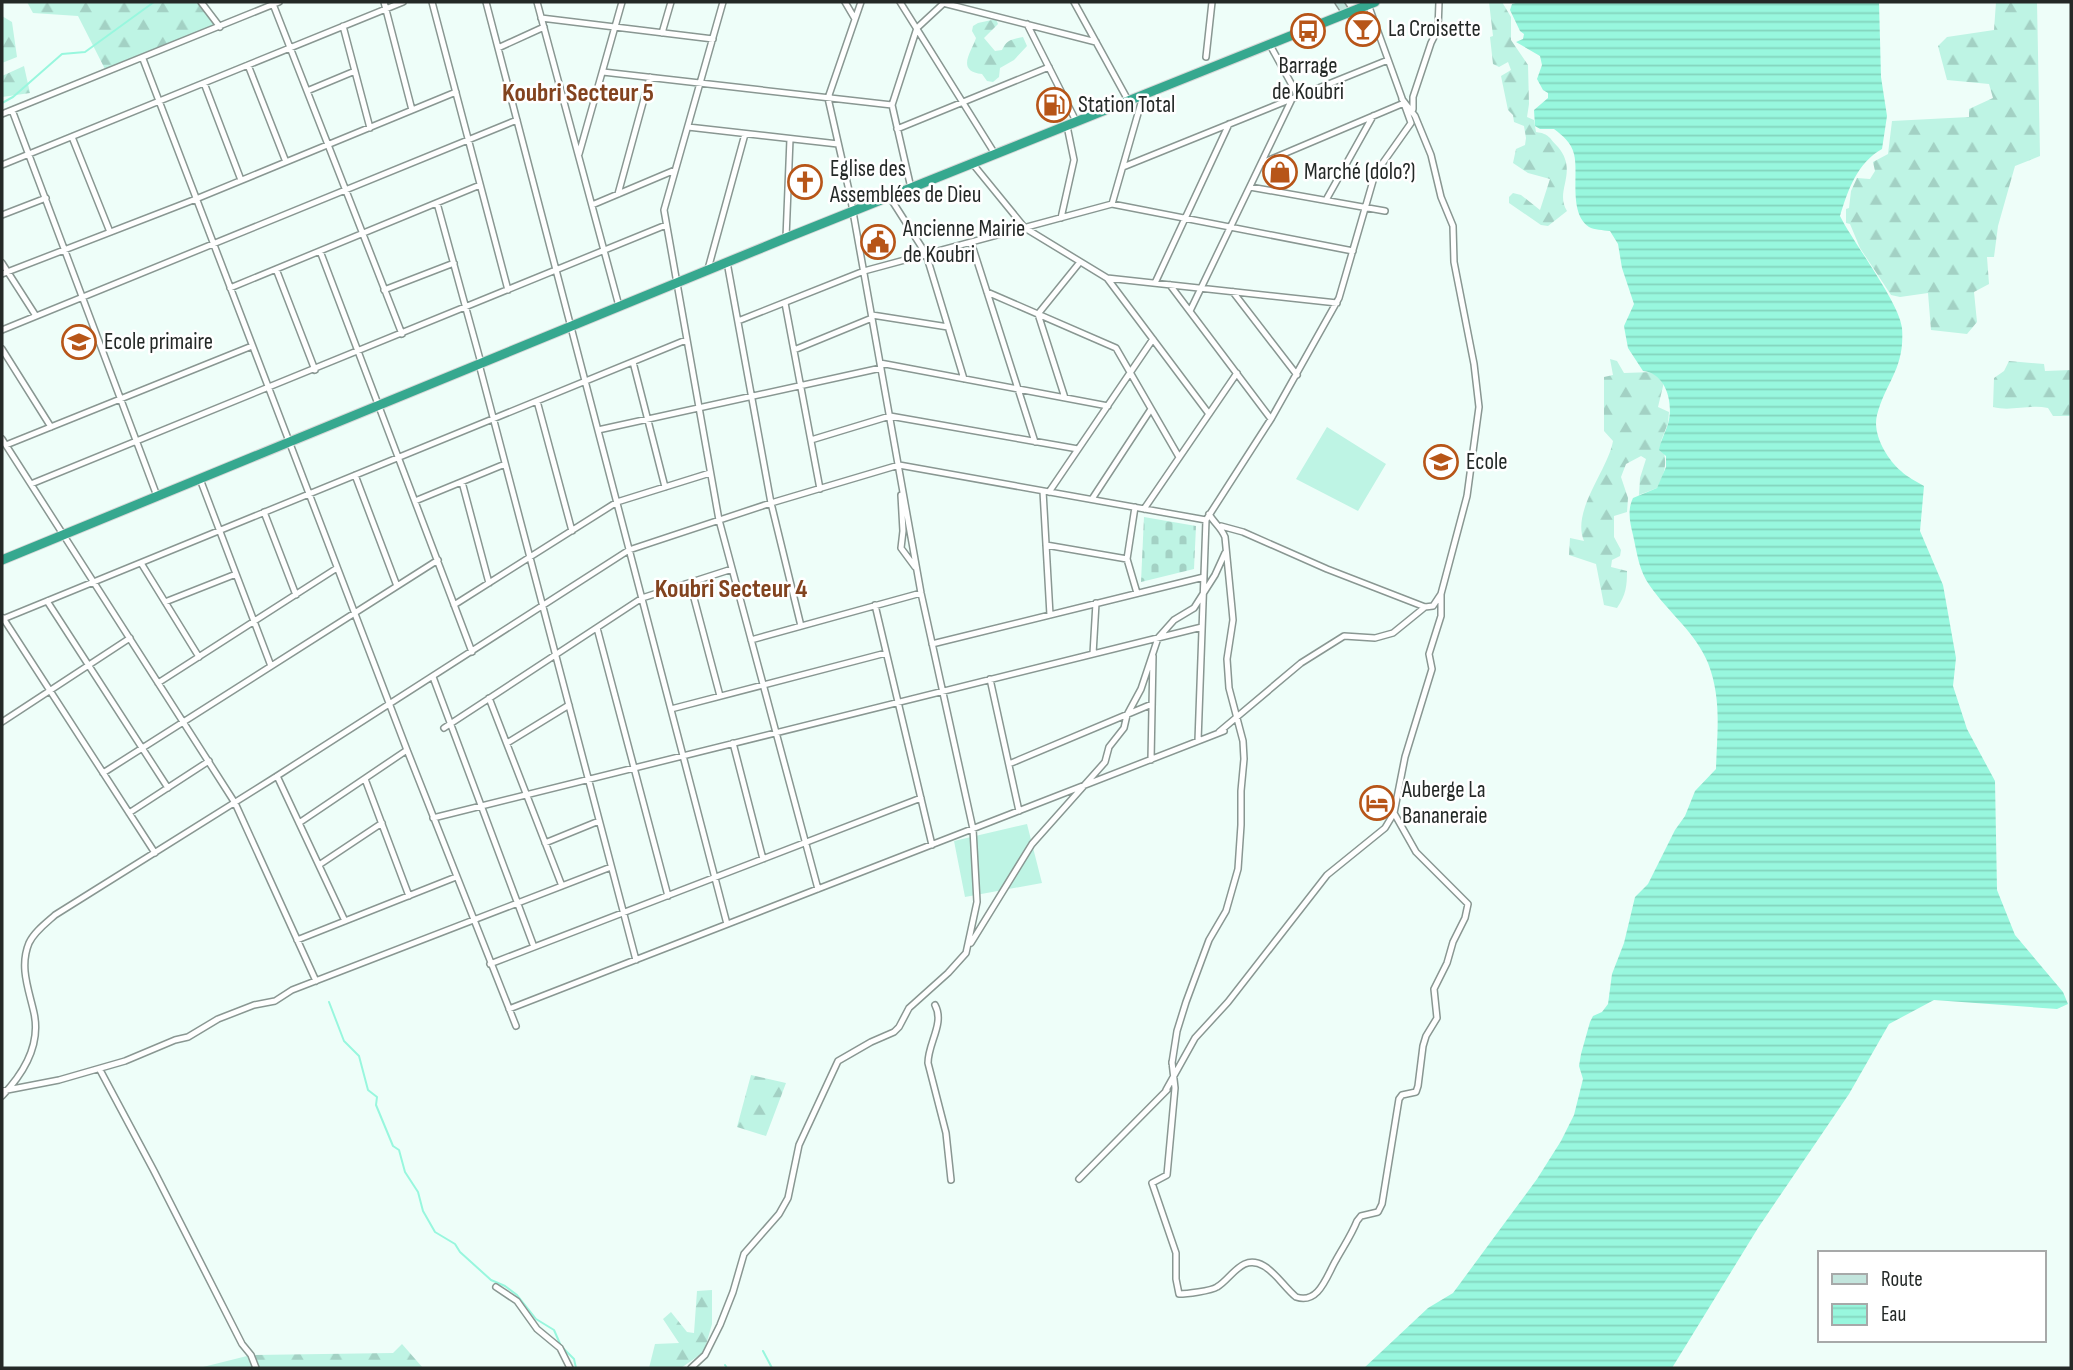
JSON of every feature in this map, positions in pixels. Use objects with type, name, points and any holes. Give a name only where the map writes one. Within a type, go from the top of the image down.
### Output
[{"type":"highway","points":[[2,560],[889,196],[1371,3]]},
{"type":"main road","points":[[1339,2],[1347,14]]},
{"type":"street","points":[[201,2],[220,27]]},
{"type":"street","points":[[2,165],[343,26],[385,5],[403,2]]},
{"type":"street","points":[[432,2],[508,290]]},
{"type":"street","points":[[486,2],[727,924]]},
{"type":"street","points":[[537,2],[619,307]]},
{"type":"street","points":[[579,157],[622,2]]},
{"type":"street","points":[[662,33],[671,2]]},
{"type":"street","points":[[723,2],[664,210],[719,520],[818,889]]},
{"type":"street","points":[[845,2],[855,19]]},
{"type":"street","points":[[861,2],[828,98],[853,211],[921,593],[973,829],[978,902],[966,953]]},
{"type":"street","points":[[900,2],[995,154]]},
{"type":"street","points":[[911,188],[892,105],[916,28],[944,2],[1096,42]]},
{"type":"street","points":[[1074,2],[1129,102]]},
{"type":"street","points":[[1206,57],[1213,2]]},
{"type":"street","points":[[1198,741],[1208,517],[1272,419],[1337,303],[1374,174],[1411,122],[1413,97],[1440,22],[1439,2]]},
{"type":"street","points":[[2,114],[276,3],[290,48],[402,334]]},
{"type":"street","points":[[1371,3],[1410,119]]},
{"type":"street","points":[[385,5],[412,110]]},
{"type":"street","points":[[541,18],[713,39]]},
{"type":"street","points":[[1027,24],[1077,122]]},
{"type":"street","points":[[343,26],[370,128]]},
{"type":"street","points":[[498,48],[544,27]]},
{"type":"street","points":[[1270,45],[1295,97]]},
{"type":"street","points":[[143,59],[308,494],[516,1026]]},
{"type":"street","points":[[1123,167],[1388,60]]},
{"type":"street","points":[[248,65],[286,162]]},
{"type":"street","points":[[897,129],[1049,68]]},
{"type":"street","points":[[307,90],[355,71]]},
{"type":"street","points":[[603,72],[892,105]]},
{"type":"street","points":[[618,194],[650,78]]},
{"type":"street","points":[[204,83],[241,180]]},
{"type":"street","points":[[5,273],[196,199],[456,92]]},
{"type":"street","points":[[1112,204],[1143,96]]},
{"type":"street","points":[[1190,312],[1295,97]]},
{"type":"street","points":[[1079,1179],[1167,1090],[1195,1038],[1228,1002],[1327,875],[1385,828],[1394,813],[1405,757],[1432,669],[1429,654],[1441,616],[1441,594],[1467,496],[1479,407],[1474,364],[1454,262],[1453,226],[1441,197],[1431,155],[1413,112],[1403,101]]},
{"type":"street","points":[[1261,163],[1403,101]]},
{"type":"street","points":[[12,110],[157,496]]},
{"type":"street","points":[[1326,200],[1373,116]]},
{"type":"street","points":[[2,330],[517,120]]},
{"type":"street","points":[[1155,283],[1229,124]]},
{"type":"street","points":[[1061,218],[1074,160],[1067,126]]},
{"type":"street","points":[[688,127],[838,144]]},
{"type":"street","points":[[708,270],[745,134]]},
{"type":"street","points":[[72,137],[110,232]]},
{"type":"street","points":[[786,238],[790,139]]},
{"type":"street","points":[[972,163],[1024,228],[1107,278],[1209,414]]},
{"type":"street","points":[[592,205],[675,170]]},
{"type":"street","points":[[230,288],[480,185]]},
{"type":"street","points":[[1250,187],[1385,211]]},
{"type":"street","points":[[889,196],[926,254],[964,379]]},
{"type":"street","points":[[2,215],[46,198]]},
{"type":"street","points":[[437,203],[636,960]]},
{"type":"street","points":[[738,321],[864,271],[1112,204],[1353,251]]},
{"type":"street","points":[[31,484],[666,225]]},
{"type":"street","points":[[971,242],[1035,442]]},
{"type":"street","points":[[320,251],[472,652]]},
{"type":"street","points":[[384,290],[454,262]]},
{"type":"street","points":[[727,262],[771,503],[801,626]]},
{"type":"street","points":[[1038,314],[1080,262]]},
{"type":"street","points":[[2,263],[5,273],[36,316]]},
{"type":"street","points":[[276,269],[315,370]]},
{"type":"street","points":[[1107,278],[1337,303]]},
{"type":"street","points":[[1171,285],[1272,419]]},
{"type":"street","points":[[987,292],[1116,348],[1179,457]]},
{"type":"street","points":[[1233,292],[1297,375]]},
{"type":"street","points":[[785,303],[820,489]]},
{"type":"street","points":[[1038,314],[1065,398]]},
{"type":"street","points":[[794,350],[872,316],[948,327]]},
{"type":"street","points":[[1050,615],[1046,491],[1153,339]]},
{"type":"street","points":[[155,853],[2,618],[686,340]]},
{"type":"street","points":[[6,445],[252,346]]},
{"type":"street","points":[[2,349],[51,427]]},
{"type":"street","points":[[633,362],[665,487]]},
{"type":"street","points":[[598,430],[881,366],[1108,406]]},
{"type":"street","points":[[1144,509],[1237,373]]},
{"type":"street","points":[[537,401],[572,531]]},
{"type":"street","points":[[1092,499],[1151,409]]},
{"type":"street","points":[[811,440],[890,416],[1078,449]]},
{"type":"street","points":[[2,439],[235,803],[316,981]]},
{"type":"street","points":[[415,501],[505,464]]},
{"type":"street","points":[[2,1096],[15,1082],[33,1051],[36,1026],[24,977],[29,945],[35,934],[55,915],[390,705],[629,550],[771,503],[899,465],[1144,509],[1208,517],[1221,526],[1243,532],[1327,569],[1425,607],[1433,606],[1441,594]]},
{"type":"street","points":[[454,604],[617,502],[710,473]]},
{"type":"street","points":[[355,475],[397,586]]},
{"type":"street","points":[[200,479],[271,666]]},
{"type":"street","points":[[462,482],[489,583]]},
{"type":"street","points":[[902,485],[901,548],[917,568]]},
{"type":"street","points":[[1135,507],[1127,559],[1138,593]]},
{"type":"street","points":[[264,512],[296,595]]},
{"type":"street","points":[[1167,1090],[1177,1031],[1186,1002],[1209,940],[1226,911],[1238,869],[1244,759],[1243,741],[1229,688],[1227,659],[1233,620],[1225,537],[1221,526]]},
{"type":"street","points":[[1046,545],[1127,559]]},
{"type":"street","points":[[1151,760],[1156,638],[1174,620],[1194,608],[1226,550]]},
{"type":"street","points":[[103,773],[438,560]]},
{"type":"street","points":[[141,563],[199,657]]},
{"type":"street","points":[[158,682],[337,568]]},
{"type":"street","points":[[444,728],[642,598],[732,569]]},
{"type":"street","points":[[165,602],[236,574]]},
{"type":"street","points":[[932,644],[1204,577]]},
{"type":"street","points":[[690,583],[720,696]]},
{"type":"street","points":[[751,640],[921,593]]},
{"type":"street","points":[[47,601],[168,788]]},
{"type":"street","points":[[1093,654],[1096,603]]},
{"type":"street","points":[[875,606],[932,845]]},
{"type":"street","points":[[509,1009],[1221,732],[1236,716],[1275,687],[1301,663],[1344,636],[1375,638],[1393,633],[1425,607]]},
{"type":"street","points":[[433,818],[1202,627]]},
{"type":"street","points":[[597,628],[668,895]]},
{"type":"street","points":[[2,722],[130,638]]},
{"type":"street","points":[[691,1368],[705,1355],[720,1325],[744,1254],[779,1214],[788,1198],[799,1145],[838,1061],[894,1032],[909,1008],[948,974],[966,953],[1032,844],[1105,762],[1109,747],[1124,728],[1154,650]]},
{"type":"street","points":[[671,709],[886,653]]},
{"type":"street","points":[[433,677],[534,947]]},
{"type":"street","points":[[990,679],[1019,811]]},
{"type":"street","points":[[489,698],[562,886]]},
{"type":"street","points":[[1009,764],[1152,704]]},
{"type":"street","points":[[507,743],[569,705]]},
{"type":"street","points":[[733,743],[763,859]]},
{"type":"street","points":[[299,823],[407,750]]},
{"type":"street","points":[[129,813],[209,761]]},
{"type":"street","points":[[277,776],[345,921]]},
{"type":"street","points":[[365,779],[409,895]]},
{"type":"street","points":[[490,964],[921,798]]},
{"type":"street","points":[[1172,1062],[1175,1088],[1167,1175],[1152,1183],[1176,1253],[1179,1294],[1217,1288],[1235,1270],[1253,1262],[1265,1266],[1296,1297],[1310,1297],[1327,1280],[1357,1221],[1361,1216],[1378,1212],[1382,1204],[1399,1099],[1402,1095],[1416,1092],[1423,1046],[1437,1018],[1434,989],[1465,918],[1468,904],[1416,852],[1394,813]]},
{"type":"street","points":[[545,843],[599,821]]},
{"type":"street","points":[[319,865],[382,823]]},
{"type":"street","points":[[5,1091],[100,1070],[188,1037],[218,1020],[275,1001],[292,990],[611,867]]},
{"type":"street","points":[[297,940],[456,877]]},
{"type":"street","points":[[935,1005],[940,1018],[928,1054],[928,1063],[946,1133],[951,1180]]},
{"type":"street","points":[[100,1070],[256,1368]]},
{"type":"street","points":[[496,1287],[517,1301],[537,1329],[560,1348],[570,1368]]},
{"type":"green space","points":[[27,2],[201,2],[220,27],[107,73],[78,16],[33,13]]},
{"type":"green space","points":[[1489,2],[1502,2],[1511,17],[1511,40],[1528,65],[1527,117],[1534,120],[1536,132],[1547,135],[1564,156],[1567,173],[1563,196],[1567,211],[1548,226],[1541,225],[1509,203],[1509,197],[1513,193],[1521,195],[1540,210],[1550,179],[1528,173],[1513,163],[1516,149],[1525,145],[1526,138],[1524,126],[1514,122],[1513,115],[1508,110],[1501,76],[1511,70],[1508,62],[1499,67],[1493,64]]},
{"type":"green space","points":[[1996,2],[2037,2],[2040,156],[2015,166],[1998,226],[1994,257],[1987,257],[1989,284],[1974,292],[1977,322],[1967,334],[1931,330],[1928,293],[1900,297],[1891,295],[1860,248],[1850,224],[1846,223],[1846,209],[1849,208],[1851,191],[1857,178],[1870,179],[1875,171],[1873,162],[1888,154],[1892,121],[1969,117],[1969,109],[1993,98],[1989,84],[1947,80],[1938,46],[1947,37],[1994,30]]},
{"type":"green space","points":[[2,16],[12,22],[17,57],[2,63]]},
{"type":"green space","points":[[996,19],[998,24],[984,38],[995,51],[1002,50],[1010,40],[1023,37],[1027,46],[1014,60],[1000,68],[999,77],[993,82],[969,69],[967,60],[976,38],[972,31],[973,26]]},
{"type":"green space","points":[[24,66],[30,93],[2,97],[2,76]]},
{"type":"green space","points":[[1610,359],[1617,361],[1624,373],[1653,372],[1664,382],[1658,407],[1669,412],[1661,441],[1665,459],[1664,470],[1657,488],[1639,495],[1640,478],[1646,459],[1641,456],[1626,464],[1621,477],[1628,498],[1627,512],[1614,516],[1614,537],[1621,550],[1620,556],[1612,560],[1611,567],[1627,571],[1627,576],[1624,595],[1617,608],[1604,605],[1596,564],[1569,555],[1570,538],[1584,541],[1582,517],[1613,441],[1604,431],[1604,377],[1613,375]]},
{"type":"green space","points":[[2009,361],[2044,364],[2045,371],[2071,370],[2071,416],[2053,416],[2048,408],[2041,407],[1993,407],[1994,378],[2004,371]]},
{"type":"green space","points":[[1327,427],[1386,464],[1358,511],[1296,479]]},
{"type":"green space","points":[[1144,517],[1196,526],[1194,569],[1141,582]]},
{"type":"green space","points":[[1027,824],[1042,883],[965,897],[954,841]]},
{"type":"green space","points":[[751,1075],[786,1083],[766,1136],[737,1127]]},
{"type":"green space","points":[[712,1290],[712,1324],[704,1352],[681,1368],[649,1368],[655,1344],[679,1343],[663,1319],[671,1312],[687,1332],[694,1333],[697,1291]]},
{"type":"green space","points":[[402,1344],[423,1368],[199,1368],[251,1355],[393,1353]]},
{"type":"water","points":[[1879,2],[1881,77],[1887,116],[1882,149],[1860,169],[1850,187],[1840,216],[1893,303],[1902,328],[1901,354],[1877,415],[1877,430],[1882,446],[1896,466],[1924,486],[1920,531],[1943,585],[1956,658],[1953,686],[1967,729],[1995,781],[1997,890],[2015,935],[2063,992],[2068,1004],[2057,1009],[1934,1000],[1889,1024],[1849,1094],[1758,1228],[1672,1368],[1364,1368],[1428,1308],[1453,1293],[1537,1179],[1561,1141],[1574,1115],[1583,1079],[1579,1066],[1590,1022],[1593,1016],[1602,1012],[1608,1004],[1612,974],[1624,943],[1635,897],[1648,884],[1685,816],[1695,791],[1716,769],[1717,703],[1708,663],[1689,632],[1646,580],[1630,521],[1633,498],[1657,488],[1666,467],[1666,456],[1659,450],[1670,416],[1669,399],[1663,383],[1651,373],[1643,371],[1628,348],[1624,326],[1634,304],[1622,268],[1618,244],[1610,231],[1589,227],[1578,212],[1575,162],[1571,146],[1554,129],[1540,129],[1535,126],[1534,110],[1548,98],[1548,93],[1537,79],[1542,65],[1540,56],[1516,42],[1523,39],[1524,34],[1510,10],[1512,4]]},
{"type":"waterway","points":[[2,103],[13,97],[62,54],[85,52],[154,2]]},
{"type":"waterway","points":[[329,1002],[344,1041],[359,1056],[368,1090],[377,1097],[376,1105],[393,1146],[399,1150],[405,1172],[418,1192],[423,1211],[435,1232],[455,1244],[460,1252],[491,1280],[517,1295],[536,1319],[554,1330],[561,1346],[574,1359],[576,1368]]},
{"type":"waterway","points":[[763,1351],[772,1368]]},
{"type":"place","name":"La Croisette","points":[[1363,29]]},
{"type":"place","name":"Barrage de Koubri","points":[[1308,31]]},
{"type":"place","name":"Station Total","points":[[1054,105]]},
{"type":"place","name":"Marché (dolo?)","points":[[1280,172]]},
{"type":"place","name":"Eglise des Assemblées de Dieu","points":[[805,182]]},
{"type":"place","name":"Ancienne Mairie de Koubri","points":[[878,242]]},
{"type":"place","name":"Ecole primaire","points":[[79,342]]},
{"type":"place","name":"Ecole","points":[[1441,462]]},
{"type":"place","name":"Auberge La Bananeraie","points":[[1377,803]]},
{"type":"district","name":"Koubri Secteur 5","points":[[578,93]]},
{"type":"district","name":"Koubri Secteur 4","points":[[731,589]]}]
